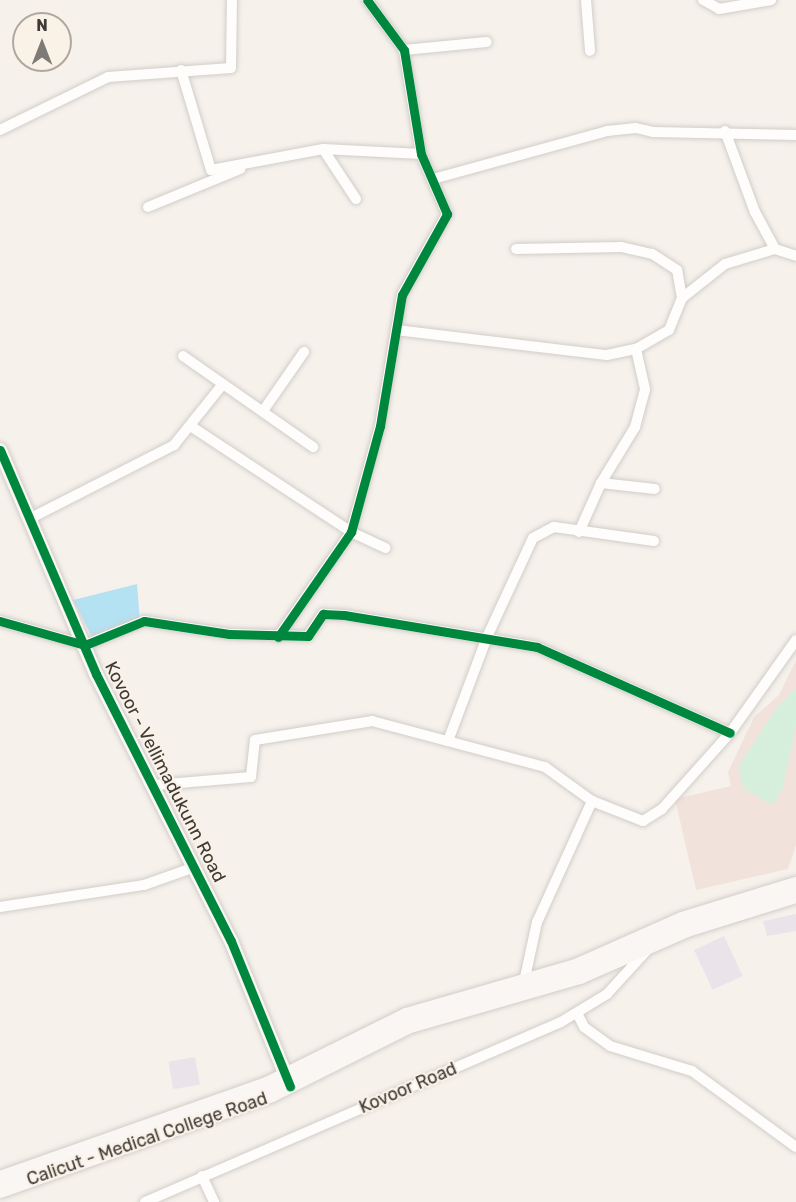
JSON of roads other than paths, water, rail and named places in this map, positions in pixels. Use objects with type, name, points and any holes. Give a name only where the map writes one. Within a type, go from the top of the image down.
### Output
[{"type":"main road","name":"Kovoor - Vellimadukunn Road","points":[[0,450],[85,645],[195,867],[288,1081]]},
{"type":"main road","points":[[342,1054],[406,1015],[576,966],[794,885]]},
{"type":"main road","points":[[0,1178],[288,1081],[342,1054],[410,1026],[580,977],[653,938]]},
{"type":"main road","name":"Calicut - Medical College Road","points":[[0,1191],[288,1081]]},
{"type":"street","points":[[0,130],[108,77],[231,68],[232,0]]},
{"type":"street","points":[[278,637],[351,532],[380,426],[402,295],[447,214],[421,154],[404,50],[367,0]]},
{"type":"street","points":[[586,0],[590,51]]},
{"type":"street","points":[[703,0],[719,9],[771,0]]},
{"type":"street","points":[[404,50],[487,42]]},
{"type":"street","points":[[181,70],[211,170],[323,149],[421,154]]},
{"type":"street","points":[[433,179],[607,131],[724,131],[796,135]]},
{"type":"street","points":[[724,131],[755,212],[775,249]]},
{"type":"street","points":[[323,149],[356,199]]},
{"type":"street","points":[[148,207],[251,164]]},
{"type":"street","points":[[516,249],[621,247],[652,254],[677,270],[682,298]]},
{"type":"street","points":[[396,330],[607,355],[636,349],[669,330],[682,298],[725,264],[775,249],[796,256]]},
{"type":"street","points":[[579,532],[601,483],[635,427],[645,389],[636,349]]},
{"type":"street","points":[[263,411],[304,352]]},
{"type":"street","points":[[183,356],[313,447]]},
{"type":"street","points":[[31,518],[174,445],[192,428],[222,385]]},
{"type":"street","points":[[192,428],[351,532],[385,548]]},
{"type":"street","points":[[601,483],[655,489]]},
{"type":"street","points":[[448,741],[487,638],[533,538],[554,527],[654,541]]},
{"type":"street","points":[[0,621],[85,645],[144,621],[278,637],[314,634],[327,613],[537,647],[730,733]]},
{"type":"street","points":[[156,785],[251,777],[255,740],[372,721],[545,767],[592,801],[643,821],[662,809],[730,733],[796,640]]},
{"type":"street","points":[[524,982],[537,922],[592,801]]},
{"type":"street","points":[[0,907],[144,885],[195,867]]},
{"type":"street","name":"Kovoor Road","points":[[145,1202],[577,1013],[607,994],[653,938]]},
{"type":"street","points":[[577,1013],[584,1027],[610,1046],[692,1071],[796,1147]]},
{"type":"street","points":[[202,1176],[214,1202]]},
{"type":"water","points":[[137,584],[140,622],[95,643],[73,600]]}]
